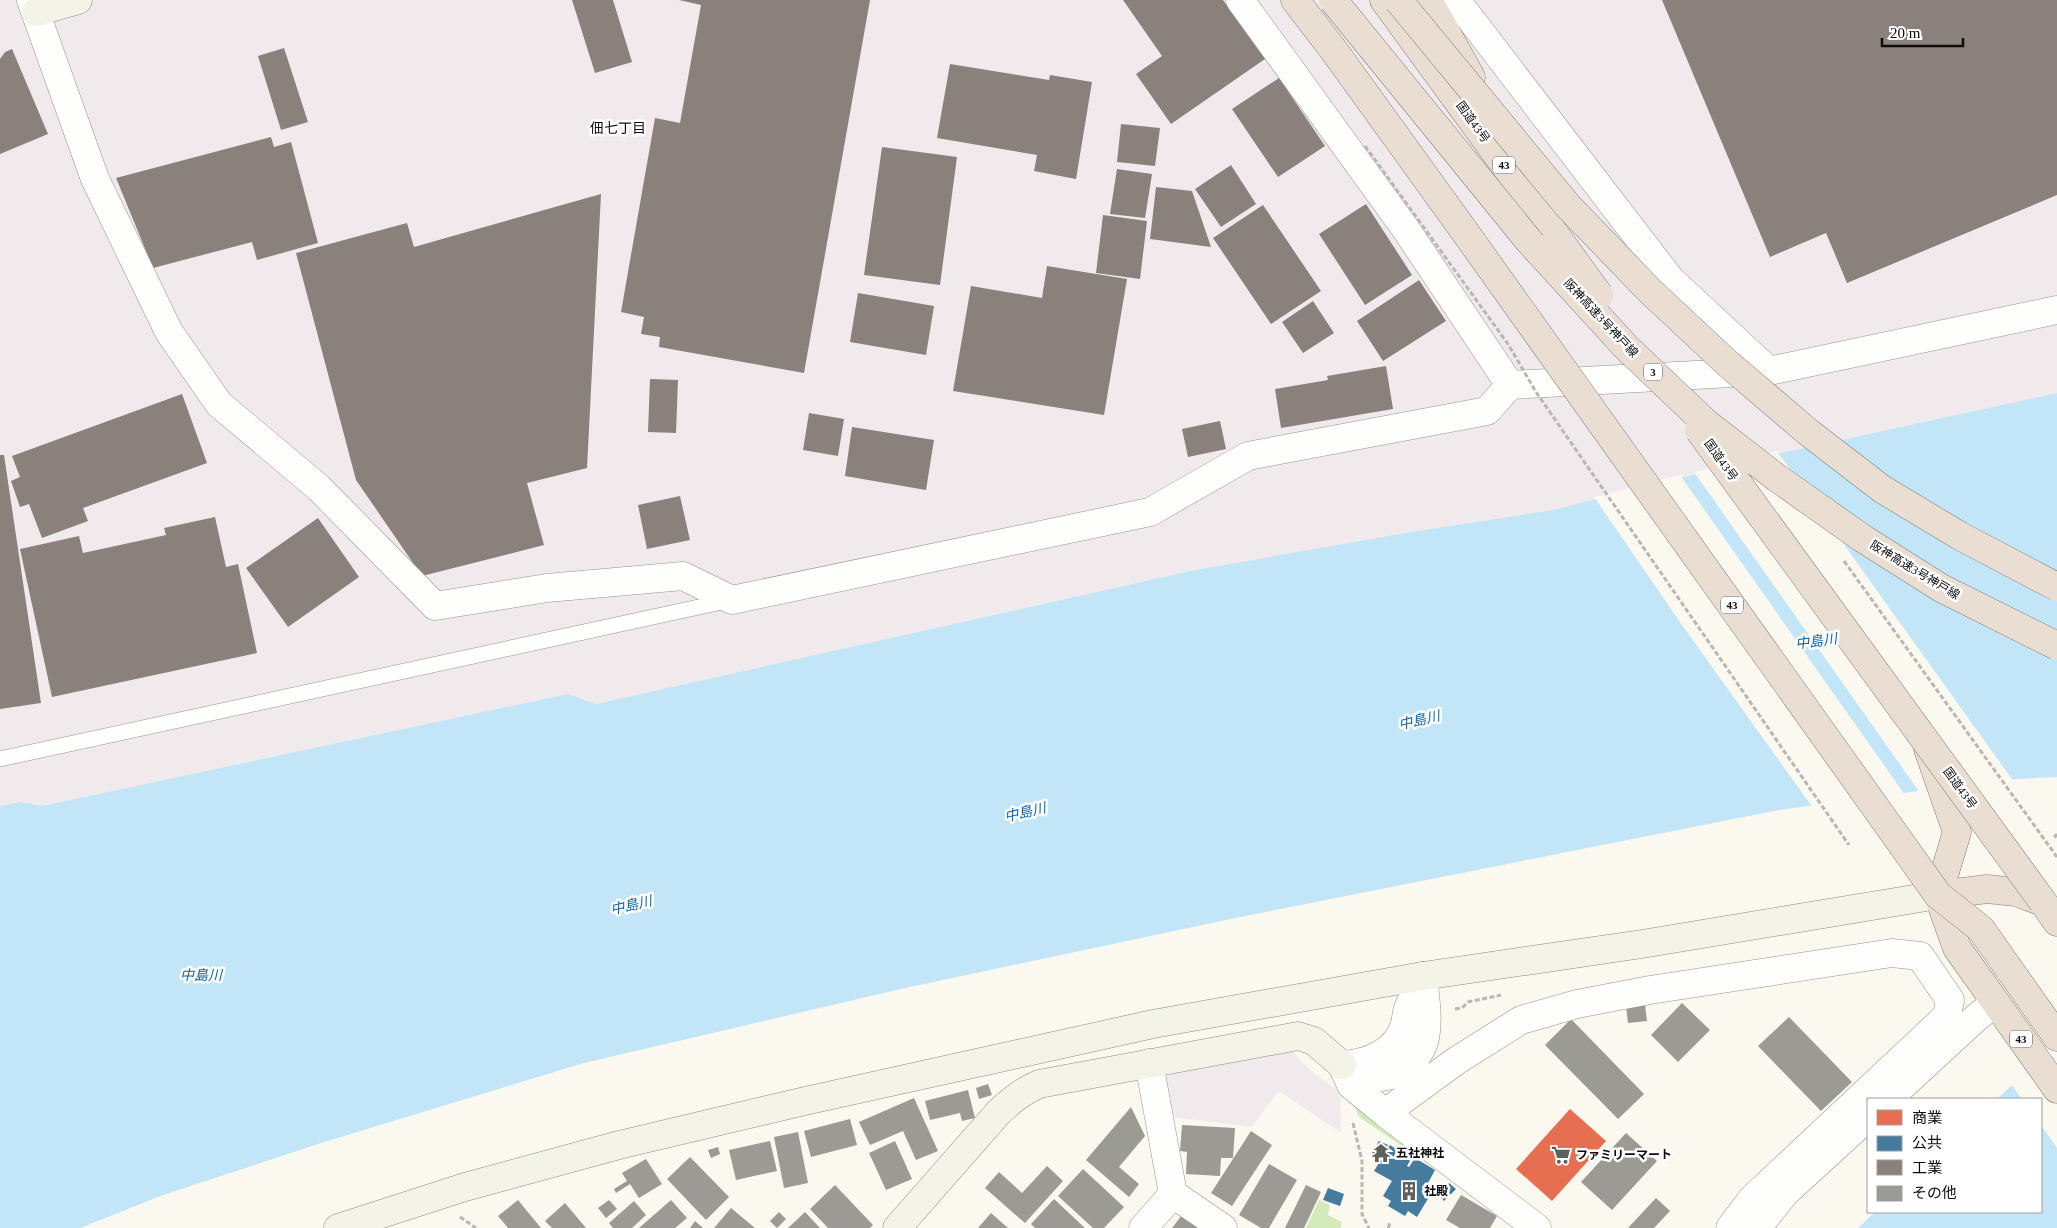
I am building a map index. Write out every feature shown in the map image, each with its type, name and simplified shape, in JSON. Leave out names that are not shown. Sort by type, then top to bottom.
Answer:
[{"type":"highway","name":"43","points":[[1295,0],[1549,348],[1938,895],[1957,948],[2057,1089]]},
{"type":"highway","name":"阪神高速3号神戸線","points":[[1334,0],[1529,241],[1626,347],[1706,423],[1777,478],[1878,548],[1941,588],[2057,646]]},
{"type":"highway","name":"国道43号","points":[[1384,0],[1462,87],[1557,238],[1792,556],[2050,912]]},
{"type":"highway","points":[[1398,0],[1568,206],[1650,291],[1726,362],[1808,432],[1882,489],[1960,536],[2057,588]]},
{"type":"highway","points":[[1428,0],[1462,87]]},
{"type":"highway","points":[[1924,739],[1957,832],[1938,895],[1987,889],[2016,892],[2050,912]]},
{"type":"highway","name":"43","points":[[1938,895],[1981,928],[2057,1037]]},
{"type":"street","points":[[78,0],[33,6],[95,179],[169,332],[219,404],[319,488],[435,606],[547,588],[683,576],[732,600],[1150,512],[1248,456],[1487,411],[1510,385],[1769,371],[2057,310]]},
{"type":"street","points":[[1240,0],[1405,228],[1510,385]]},
{"type":"street","points":[[1456,0],[1670,280],[1769,371]]},
{"type":"street","points":[[338,1228],[485,1181],[619,1145],[795,1103],[1152,1024],[1423,976],[1642,944],[1938,895]]},
{"type":"street","points":[[1385,1113],[1456,1060],[1521,1020],[1577,1004],[1650,990],[1892,953],[1920,956],[1950,1000],[1947,1016],[1752,1199],[1730,1228]]},
{"type":"street","points":[[897,1228],[998,1113],[1012,1099],[1027,1089],[1040,1084],[1298,1036],[1314,1041],[1342,1065],[1368,1077],[1386,1075],[1406,1067],[1415,1060],[1425,1038],[1426,1020],[1423,976]]},
{"type":"street","points":[[1342,1065],[1370,1060],[1386,1052],[1404,1028],[1408,1011],[1423,976]]},
{"type":"street","points":[[1889,1098],[1977,1017],[1995,1003]]},
{"type":"street","points":[[1422,1047],[1432,1060],[1441,1063],[1456,1060]]},
{"type":"street","points":[[1149,1063],[1173,1194],[1223,1228]]},
{"type":"street","points":[[1342,1065],[1351,1085],[1537,1228]]},
{"type":"street","points":[[1757,1228],[1785,1193],[1867,1118]]},
{"type":"street","points":[[1142,1228],[1173,1194]]},
{"type":"lane","points":[[0,759],[732,600]]},
{"type":"path","points":[[1365,146],[1508,344],[1536,392],[1849,845]]},
{"type":"path","points":[[2057,834],[2055,836],[2057,838]]},
{"type":"path","points":[[1352,1120],[1362,1161],[1362,1214],[1369,1228]]},
{"type":"path","points":[[1388,1228],[1390,1223]]},
{"type":"shaded area","points":[[0,0],[2057,0],[2057,393],[1763,457],[1553,510],[1405,533],[1189,571],[596,704],[568,694],[42,806],[20,802],[0,806]]},
{"type":"shaded area","points":[[1287,1046],[1311,1071],[1340,1092],[1341,1133],[1279,1091],[1251,1127],[1173,1117],[1165,1076]]},
{"type":"green space","points":[[1354,1105],[1434,1163],[1431,1166],[1359,1117]]},
{"type":"green space","points":[[1319,1200],[1330,1205],[1328,1215],[1342,1222],[1340,1228],[1306,1228]]},
{"type":"water","name":"中島川","points":[[2057,393],[2057,777],[1999,780],[1779,810],[1240,917],[905,988],[584,1063],[321,1143],[163,1195],[80,1228],[0,1228],[0,806],[20,802],[42,806],[568,694],[596,704],[1190,571],[1405,533],[1553,510],[1763,457]]},
{"type":"water","points":[[2057,1043],[2057,1228],[1858,1228],[1874,1213],[2042,1213],[2042,1098],[1998,1098]]},
{"type":"pier","points":[[1777,451],[2014,782],[1920,793],[1694,472]]},
{"type":"pier","points":[[1680,475],[1905,795],[1813,808],[1682,625],[1594,497]]},
{"type":"pier","points":[[2057,1041],[2057,1148],[2042,1126],[2042,1098],[2021,1098],[2010,1083]]},
{"type":"building: 商業","name":"ファミリーマート","points":[[1570,1109],[1606,1141],[1552,1201],[1516,1169]]},
{"type":"building: 公共","points":[[1379,1141],[1388,1145],[1381,1157],[1372,1153]]},
{"type":"building: 公共","name":"社殿","points":[[1390,1145],[1411,1159],[1407,1166],[1409,1167],[1415,1158],[1435,1170],[1428,1183],[1435,1187],[1417,1217],[1408,1211],[1405,1216],[1388,1206],[1391,1201],[1383,1196],[1392,1181],[1374,1171]]},
{"type":"building: 公共","points":[[1449,1183],[1456,1189],[1444,1201],[1438,1194]]},
{"type":"building: 公共","points":[[1328,1188],[1344,1194],[1340,1206],[1323,1200]]},
{"type":"building: 工業","points":[[572,0],[613,0],[632,62],[595,73]]},
{"type":"building: 工業","points":[[679,0],[870,0],[804,373],[659,347],[660,337],[641,334],[644,317],[621,312],[655,118],[680,123],[701,5]]},
{"type":"building: 工業","points":[[1123,0],[1223,0],[1265,59],[1171,124],[1136,74],[1162,56]]},
{"type":"building: 工業","points":[[1662,0],[2057,0],[2057,195],[1847,283],[1826,233],[1770,257]]},
{"type":"building: 工業","points":[[284,48],[308,122],[281,130],[258,56]]},
{"type":"building: 工業","points":[[12,49],[48,134],[0,154],[0,59],[5,52]]},
{"type":"building: 工業","points":[[950,64],[1049,80],[1050,75],[1092,82],[1076,179],[1034,171],[1037,155],[937,138]]},
{"type":"building: 工業","points":[[1279,78],[1325,146],[1278,177],[1232,109]]},
{"type":"building: 工業","points":[[1121,124],[1160,128],[1155,166],[1117,162]]},
{"type":"building: 工業","points":[[271,137],[274,147],[291,142],[318,243],[257,260],[252,242],[153,268],[116,178]]},
{"type":"building: 工業","points":[[882,147],[957,157],[940,285],[864,275]]},
{"type":"building: 工業","points":[[1231,165],[1256,204],[1221,227],[1195,189]]},
{"type":"building: 工業","points":[[1117,169],[1152,174],[1145,218],[1110,214]]},
{"type":"building: 工業","points":[[1156,187],[1192,191],[1211,247],[1150,239]]},
{"type":"building: 工業","points":[[601,194],[587,468],[527,483],[544,545],[422,576],[356,480],[296,253],[407,223],[414,247]]},
{"type":"building: 工業","points":[[1366,204],[1412,275],[1365,305],[1319,234]]},
{"type":"building: 工業","points":[[1263,205],[1321,291],[1271,324],[1213,238]]},
{"type":"building: 工業","points":[[1103,215],[1147,221],[1140,279],[1096,273]]},
{"type":"building: 工業","points":[[1047,266],[1127,279],[1104,415],[953,391],[971,286],[1042,298]]},
{"type":"building: 工業","points":[[1419,280],[1446,321],[1383,361],[1357,321]]},
{"type":"building: 工業","points":[[858,293],[934,306],[926,355],[850,342]]},
{"type":"building: 工業","points":[[1313,301],[1334,333],[1303,353],[1282,322]]},
{"type":"building: 工業","points":[[1386,366],[1393,409],[1281,428],[1275,389],[1328,380],[1327,376]]},
{"type":"building: 工業","points":[[650,379],[678,380],[676,433],[648,432]]},
{"type":"building: 工業","points":[[182,394],[207,463],[83,508],[88,521],[42,538],[29,504],[20,507],[11,481],[20,477],[12,456]]},
{"type":"building: 工業","points":[[809,413],[844,419],[838,456],[803,450]]},
{"type":"building: 工業","points":[[1220,421],[1226,449],[1188,457],[1182,429]]},
{"type":"building: 工業","points":[[852,427],[934,440],[926,490],[845,476]]},
{"type":"building: 工業","points":[[0,455],[4,455],[41,703],[0,709]]},
{"type":"building: 工業","points":[[680,496],[690,540],[647,549],[638,505]]},
{"type":"building: 工業","points":[[215,517],[226,567],[238,564],[257,653],[52,697],[20,549],[79,536],[83,553],[166,535],[164,528]]},
{"type":"building: 工業","points":[[318,518],[359,577],[288,627],[246,568]]},
{"type":"building: その他","points":[[1682,1003],[1710,1030],[1678,1062],[1651,1035]]},
{"type":"building: その他","points":[[1645,1004],[1647,1021],[1628,1023],[1626,1006]]},
{"type":"building: その他","points":[[1789,1017],[1852,1082],[1821,1111],[1758,1046]]},
{"type":"building: その他","points":[[1571,1019],[1644,1094],[1618,1119],[1545,1045]]},
{"type":"building: その他","points":[[988,1084],[992,1095],[979,1099],[976,1088]]},
{"type":"building: その他","points":[[968,1090],[975,1118],[962,1121],[960,1113],[930,1120],[925,1101]]},
{"type":"building: その他","points":[[914,1098],[938,1151],[916,1160],[903,1131],[870,1145],[859,1122]]},
{"type":"building: その他","points":[[1131,1107],[1145,1136],[1119,1167],[1139,1184],[1129,1197],[1086,1160]]},
{"type":"building: その他","points":[[850,1119],[857,1145],[811,1157],[804,1131]]},
{"type":"building: その他","points":[[1182,1125],[1235,1128],[1233,1158],[1221,1158],[1220,1176],[1186,1174],[1187,1152],[1180,1151]]},
{"type":"building: その他","points":[[1251,1131],[1272,1145],[1232,1206],[1211,1193]]},
{"type":"building: その他","points":[[798,1132],[808,1183],[784,1188],[774,1137]]},
{"type":"building: その他","points":[[1626,1133],[1657,1161],[1612,1210],[1581,1182]]},
{"type":"building: その他","points":[[770,1141],[777,1171],[736,1180],[729,1150]]},
{"type":"building: その他","points":[[895,1141],[912,1179],[886,1190],[869,1153]]},
{"type":"building: その他","points":[[718,1147],[720,1154],[711,1158],[708,1150]]},
{"type":"building: その他","points":[[690,1157],[729,1197],[706,1220],[667,1179]]},
{"type":"building: その他","points":[[646,1159],[662,1184],[639,1198],[630,1184],[616,1193],[614,1189],[627,1181],[622,1173]]},
{"type":"building: その他","points":[[1269,1164],[1297,1180],[1269,1228],[1261,1228],[1239,1215]]},
{"type":"building: その他","points":[[1047,1166],[1063,1181],[1025,1223],[985,1188],[999,1172],[1022,1193]]},
{"type":"building: その他","points":[[1083,1169],[1124,1207],[1104,1228],[1093,1228],[1058,1196]]},
{"type":"building: その他","points":[[835,1185],[873,1225],[870,1228],[828,1228],[810,1209]]},
{"type":"building: その他","points":[[1306,1185],[1321,1192],[1304,1228],[1285,1228]]},
{"type":"building: その他","points":[[1461,1195],[1497,1216],[1490,1228],[1460,1228],[1446,1220]]},
{"type":"building: その他","points":[[1656,1198],[1670,1211],[1654,1228],[1628,1228]]},
{"type":"building: その他","points":[[1054,1199],[1085,1228],[1035,1228],[1031,1224]]},
{"type":"building: その他","points":[[518,1200],[541,1228],[508,1228],[498,1216]]},
{"type":"building: その他","points":[[609,1200],[617,1209],[606,1218],[598,1208]]},
{"type":"building: その他","points":[[671,1200],[687,1218],[675,1228],[639,1228]]},
{"type":"building: その他","points":[[634,1201],[646,1215],[632,1228],[613,1228],[609,1223]]},
{"type":"building: その他","points":[[565,1203],[586,1228],[552,1228],[545,1221]]},
{"type":"building: その他","points":[[731,1208],[755,1228],[714,1228]]},
{"type":"building: その他","points":[[779,1212],[786,1219],[777,1228],[770,1221]]},
{"type":"building: その他","points":[[805,1212],[820,1228],[788,1228]]},
{"type":"building: その他","points":[[991,1213],[1008,1228],[978,1228]]},
{"type":"building: その他","points":[[1182,1215],[1198,1228],[1172,1228]]},
{"type":"building: その他","points":[[695,1221],[703,1228],[690,1228]]},
{"type":"place","name":"五社神社","points":[[1381,1153]]},
{"type":"place","name":"ファミリーマート","points":[[1561,1155]]},
{"type":"place","name":"社殿","points":[[1409,1191]]},
{"type":"district","name":"佃七丁目","points":[[618,128]]}]
